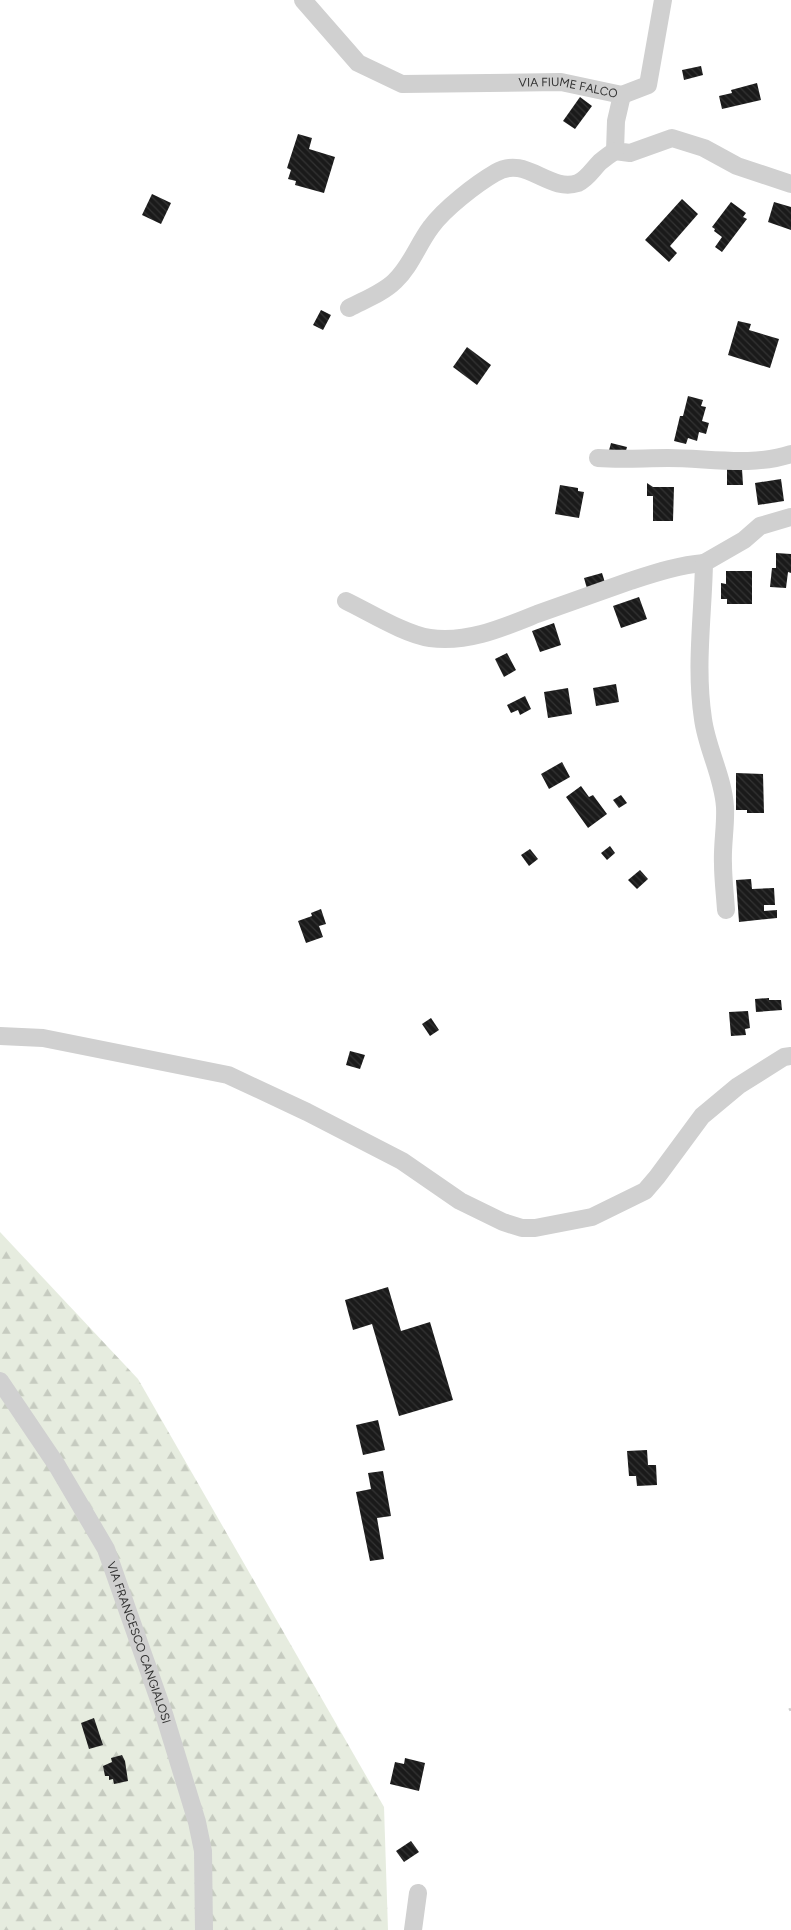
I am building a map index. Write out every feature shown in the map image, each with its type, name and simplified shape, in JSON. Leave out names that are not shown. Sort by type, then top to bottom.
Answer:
[{"type":"street","name":"VIA FIUME FALCO","points":[[303,0],[358,63],[402,84],[561,82],[622,96],[616,121],[615,151]]},
{"type":"street","points":[[622,96],[648,85],[663,0]]},
{"type":"street","points":[[349,308],[395,282],[431,227],[445,212],[495,172],[507,167],[518,167],[548,180],[569,184],[579,182],[615,151],[630,152],[672,138],[704,148],[737,166],[791,184]]},
{"type":"street","points":[[598,458],[620,460],[668,458],[760,460],[780,458],[791,454]]},
{"type":"street","points":[[346,601],[408,631],[428,638],[465,638],[486,633],[644,577],[686,564],[704,563],[744,540],[760,526],[791,517]]},
{"type":"street","points":[[704,563],[700,623],[700,691],[703,721],[709,747],[721,779],[725,807],[723,863],[726,910]]},
{"type":"street","points":[[0,1036],[43,1038],[228,1075],[307,1112],[402,1161],[460,1201],[503,1222],[522,1228],[535,1228],[592,1216],[645,1191],[702,1116],[738,1086],[784,1057],[791,1056]]},
{"type":"street","name":"VIA FRANCESCO CANGIALOSI","points":[[0,1381],[56,1464],[106,1549],[164,1714],[197,1822],[203,1852],[204,1930]]},
{"type":"street","points":[[413,1930],[418,1893]]},
{"type":"green space","points":[[0,1232],[138,1379],[384,1807],[388,1930],[0,1930]]},
{"type":"building","points":[[701,66],[703,75],[684,80],[682,70]]},
{"type":"building","points":[[757,83],[761,100],[722,109],[719,96],[732,93],[731,90]]},
{"type":"building","points":[[580,97],[592,106],[575,129],[563,121]]},
{"type":"building","points":[[298,134],[312,138],[309,149],[335,157],[324,193],[295,185],[296,181],[288,179],[291,170],[287,168]]},
{"type":"building","points":[[152,194],[171,203],[161,224],[142,215]]},
{"type":"building","points":[[682,199],[698,214],[670,246],[677,253],[669,262],[645,240]]},
{"type":"building","points":[[731,202],[746,213],[743,217],[747,219],[722,252],[715,247],[722,237],[712,227]]},
{"type":"building","points":[[774,202],[791,207],[791,230],[768,222]]},
{"type":"building","points":[[321,310],[331,315],[323,330],[313,325]]},
{"type":"building","points":[[738,321],[751,324],[749,330],[779,339],[770,368],[728,355]]},
{"type":"building","points":[[467,347],[491,365],[477,385],[453,367]]},
{"type":"building","points":[[688,396],[703,400],[701,406],[706,407],[702,421],[709,423],[706,434],[699,432],[697,441],[688,438],[686,444],[674,441],[680,416],[683,416]]},
{"type":"building","points":[[611,443],[627,447],[624,458],[608,454]]},
{"type":"building","points":[[727,469],[742,469],[743,485],[727,485]]},
{"type":"building","points":[[781,479],[784,501],[758,505],[755,483]]},
{"type":"building","points":[[647,483],[653,487],[674,487],[673,521],[653,521],[653,496],[647,496]]},
{"type":"building","points":[[560,485],[578,488],[578,491],[584,492],[579,518],[555,514]]},
{"type":"building","points":[[776,553],[791,554],[791,573],[788,572],[786,588],[770,587],[772,568],[776,568]]},
{"type":"building","points":[[726,571],[752,571],[752,604],[727,604],[727,599],[721,599],[721,583],[726,584]]},
{"type":"building","points":[[602,573],[606,586],[588,592],[584,578]]},
{"type":"building","points":[[639,597],[647,619],[621,628],[613,606]]},
{"type":"building","points":[[554,623],[561,645],[540,652],[532,631]]},
{"type":"building","points":[[507,653],[516,670],[504,677],[495,659]]},
{"type":"building","points":[[616,684],[619,702],[596,706],[593,688]]},
{"type":"building","points":[[568,688],[572,714],[548,718],[544,692]]},
{"type":"building","points":[[525,696],[531,709],[520,715],[518,710],[511,713],[507,705]]},
{"type":"building","points":[[562,762],[570,777],[549,789],[541,774]]},
{"type":"building","points":[[736,773],[763,774],[764,813],[747,813],[747,810],[736,810]]},
{"type":"building","points":[[581,786],[589,797],[593,795],[607,814],[588,828],[566,797]]},
{"type":"building","points":[[621,795],[627,803],[619,808],[613,800]]},
{"type":"building","points":[[610,846],[615,853],[607,860],[601,853]]},
{"type":"building","points":[[530,849],[538,859],[529,866],[521,855]]},
{"type":"building","points":[[640,870],[648,879],[637,889],[628,880]]},
{"type":"building","points":[[751,879],[752,889],[774,888],[775,905],[764,905],[764,911],[777,910],[777,918],[739,922],[736,880]]},
{"type":"building","points":[[321,909],[326,924],[319,926],[323,937],[306,943],[298,921],[312,916],[311,913]]},
{"type":"building","points":[[769,998],[769,1000],[781,1000],[782,1010],[756,1012],[755,999]]},
{"type":"building","points":[[748,1011],[750,1028],[745,1029],[746,1035],[731,1036],[729,1012]]},
{"type":"building","points":[[431,1018],[439,1030],[430,1036],[422,1024]]},
{"type":"building","points":[[350,1051],[365,1055],[360,1069],[346,1065]]},
{"type":"building","points":[[388,1287],[401,1331],[430,1322],[453,1400],[399,1416],[372,1324],[353,1330],[345,1300]]},
{"type":"building","points":[[378,1420],[385,1450],[363,1455],[356,1425]]},
{"type":"building","points":[[647,1450],[648,1465],[656,1465],[657,1485],[637,1486],[636,1476],[629,1476],[627,1451]]},
{"type":"building","points":[[383,1471],[391,1516],[377,1518],[384,1559],[370,1561],[356,1492],[371,1489],[368,1473]]},
{"type":"building","points":[[94,1718],[103,1745],[89,1749],[81,1723]]},
{"type":"building","points":[[122,1755],[125,1761],[128,1781],[114,1784],[113,1779],[109,1780],[109,1776],[105,1776],[103,1766],[112,1762],[111,1758]]},
{"type":"building","points":[[405,1758],[425,1763],[419,1791],[390,1784],[395,1762],[404,1764]]},
{"type":"building","points":[[411,1841],[419,1852],[404,1862],[396,1851]]}]
